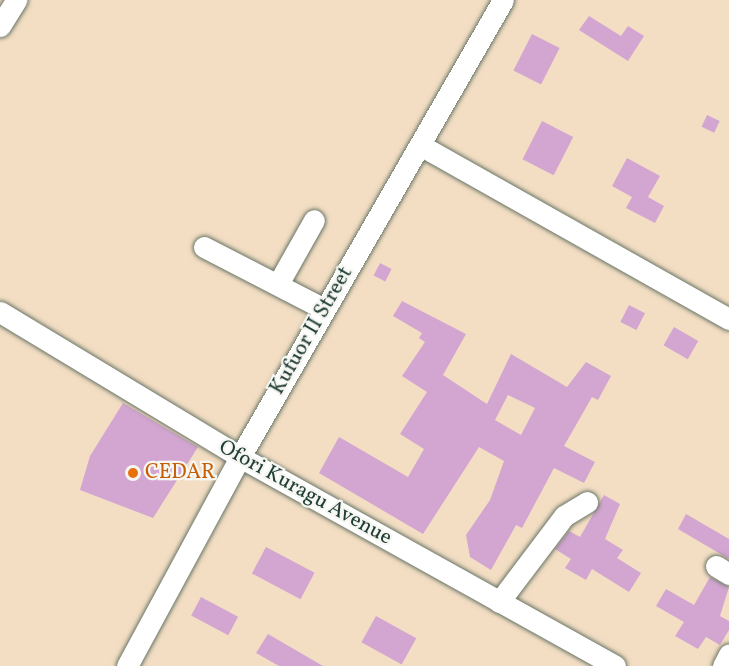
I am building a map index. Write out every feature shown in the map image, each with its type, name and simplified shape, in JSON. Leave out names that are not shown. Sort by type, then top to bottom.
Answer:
[{"type":"street","points":[[0,26],[16,0]]},
{"type":"street","name":"Kufuor II Street","points":[[127,666],[240,457],[503,0]]},
{"type":"street","points":[[420,145],[729,319]]},
{"type":"street","points":[[278,284],[314,220]]},
{"type":"street","points":[[204,247],[324,309]]},
{"type":"street","name":"Ofori Kuragu Avenue","points":[[0,312],[240,457],[615,666]]},
{"type":"street","points":[[499,602],[558,524],[587,502]]},
{"type":"street","points":[[723,666],[729,654]]},
{"type":"building","points":[[589,16],[621,36],[628,26],[644,36],[628,61],[579,30]]},
{"type":"building","points":[[532,34],[560,48],[541,85],[513,71]]},
{"type":"building","points":[[707,115],[720,121],[714,133],[702,127]]},
{"type":"building","points":[[542,121],[573,137],[554,175],[522,159]]},
{"type":"building","points":[[627,158],[660,176],[648,197],[664,206],[655,223],[626,208],[632,197],[612,186]]},
{"type":"building","points":[[380,263],[392,269],[385,281],[374,275]]},
{"type":"building","points":[[402,301],[466,334],[443,375],[487,404],[511,354],[567,387],[586,362],[611,376],[598,400],[592,397],[564,446],[595,462],[584,483],[554,468],[522,528],[516,525],[491,570],[470,557],[466,535],[490,500],[504,461],[479,447],[423,534],[319,473],[339,437],[408,477],[424,449],[400,434],[427,392],[402,376],[425,342],[419,338],[422,333],[393,316]],"holes":[[[508,395],[535,408],[521,435],[495,420]]]},
{"type":"building","points":[[629,305],[645,313],[636,330],[620,322]]},
{"type":"building","points":[[674,327],[698,341],[688,359],[664,345]]},
{"type":"building","name":"CEDAR","points":[[123,403],[198,447],[153,518],[80,490],[90,456]]},
{"type":"building","points":[[604,495],[620,504],[605,539],[623,550],[617,558],[641,573],[629,592],[592,569],[586,580],[565,568],[571,559],[555,549],[569,531],[580,537]]},
{"type":"building","points":[[686,514],[729,539],[729,559],[678,529]]},
{"type":"building","points":[[266,547],[315,573],[300,599],[252,573]]},
{"type":"building","points":[[710,577],[729,587],[720,616],[729,621],[729,630],[720,645],[706,637],[698,649],[675,636],[684,622],[656,606],[666,589],[694,605]]},
{"type":"building","points":[[201,597],[238,617],[228,635],[191,616]]},
{"type":"building","points":[[376,616],[416,638],[402,665],[361,642]]},
{"type":"building","points":[[268,634],[323,666],[279,666],[256,653]]},
{"type":"place","name":"CEDAR","points":[[133,473]]}]
